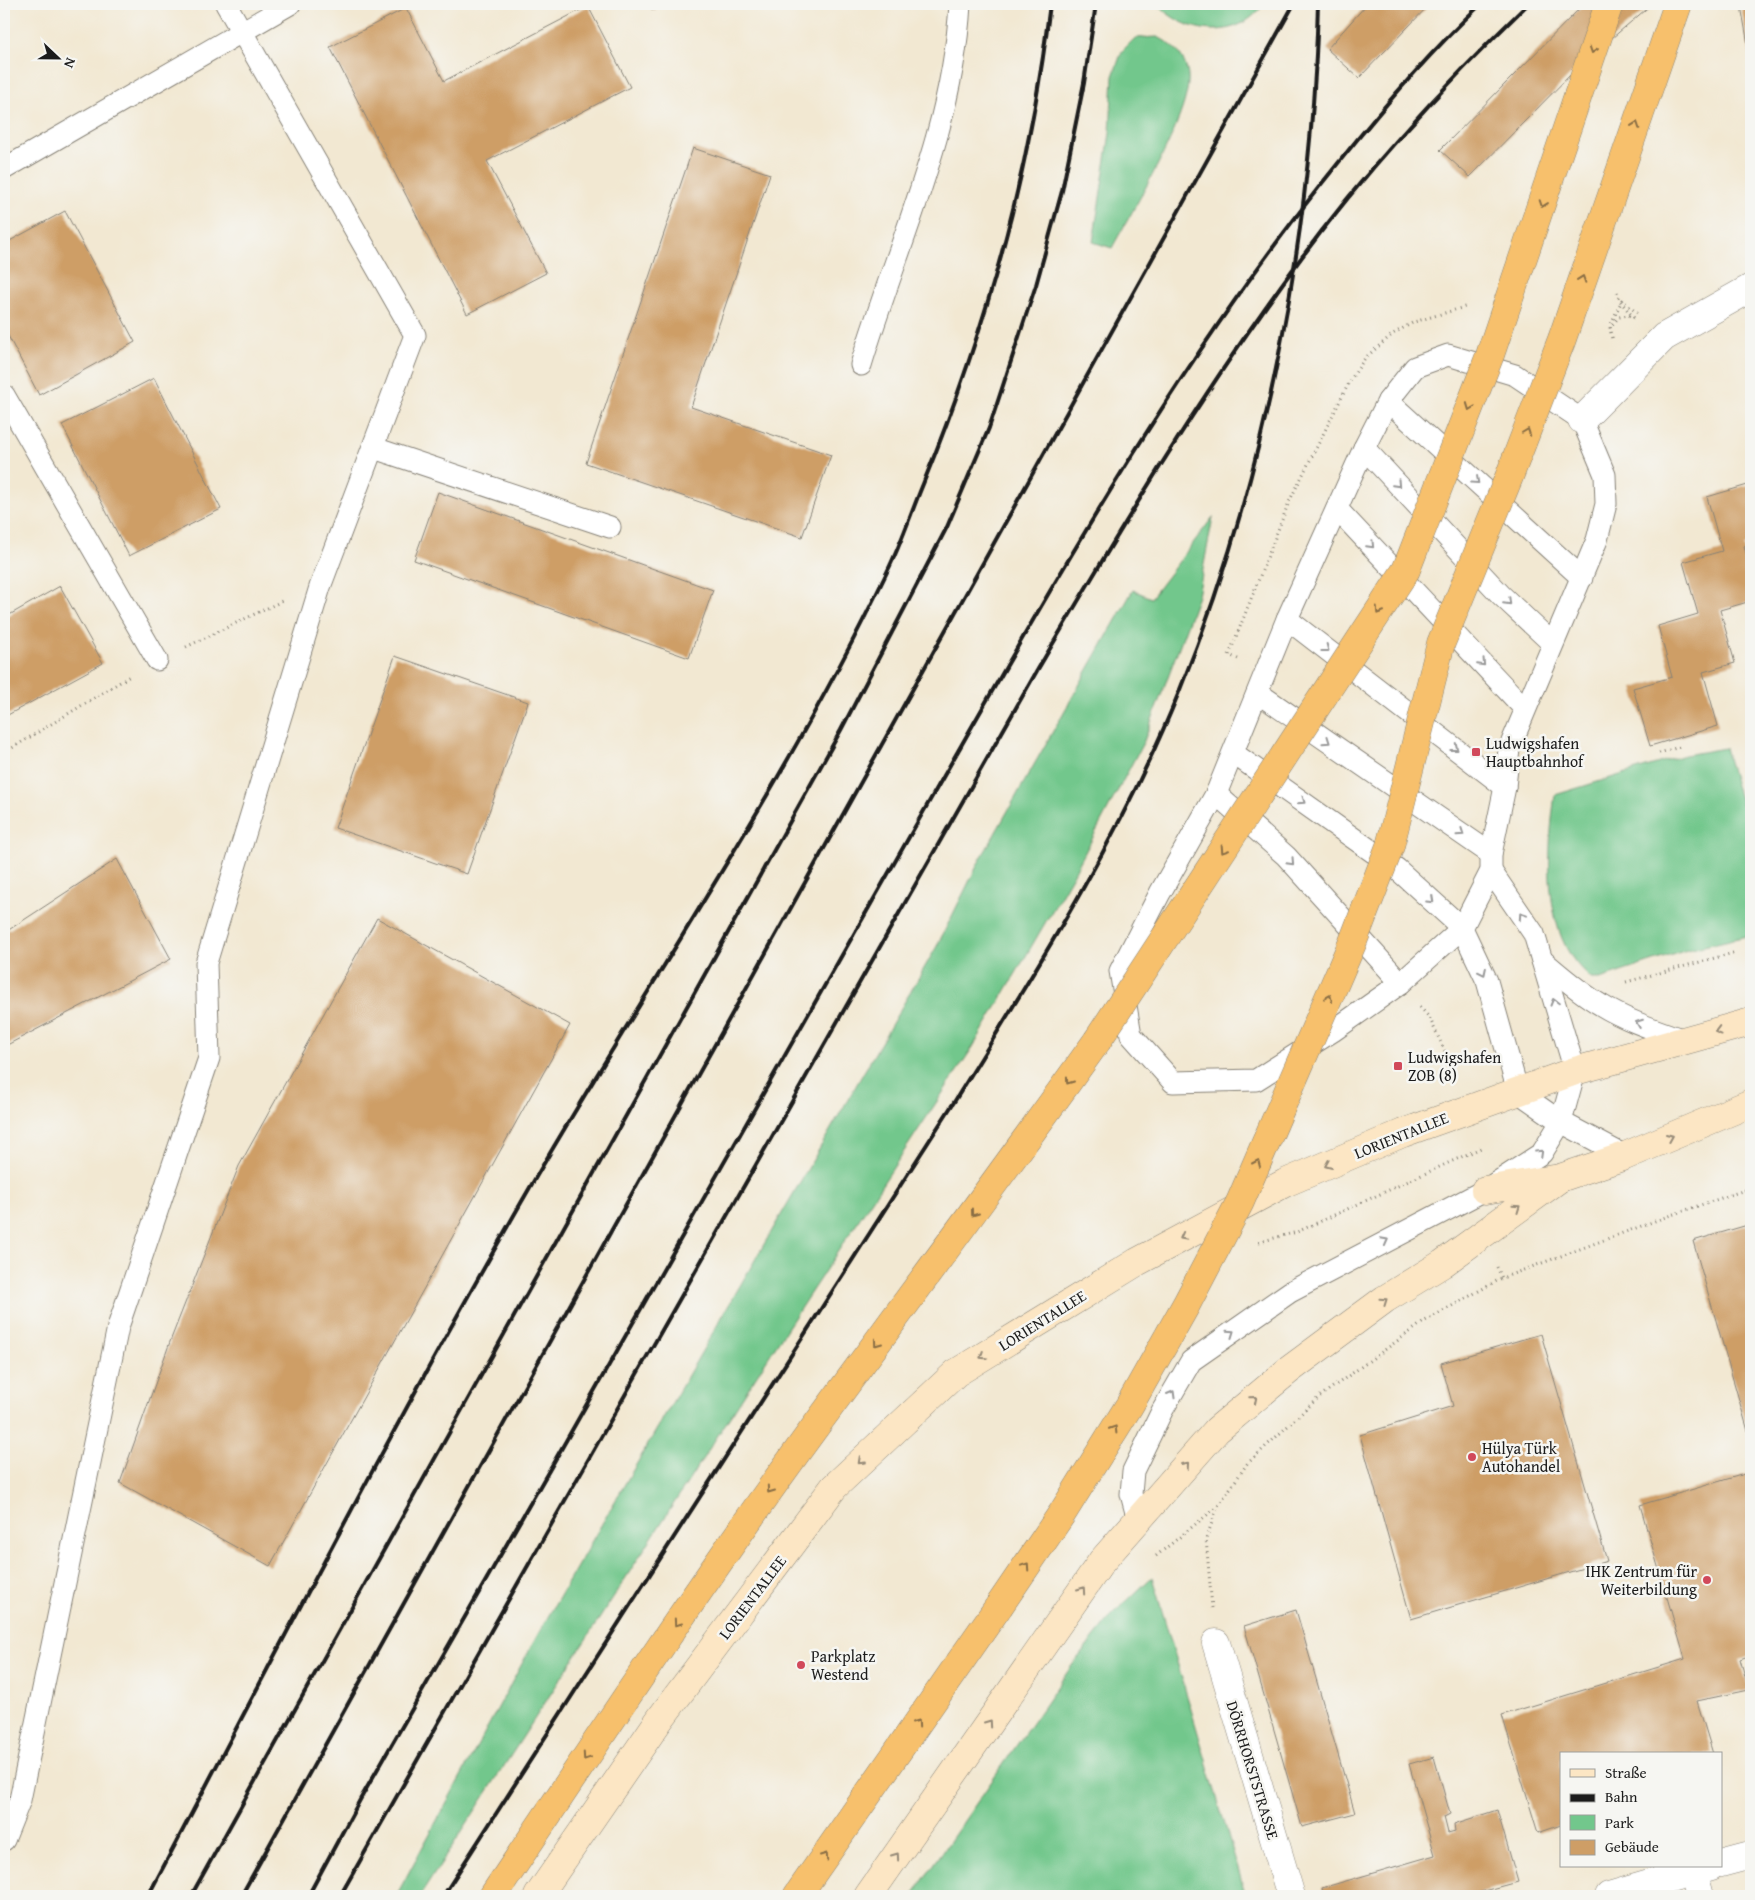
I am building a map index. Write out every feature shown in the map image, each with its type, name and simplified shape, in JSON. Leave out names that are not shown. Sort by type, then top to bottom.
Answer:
[{"type":"highway","points":[[493,1896],[664,1641],[798,1450],[1097,1041],[1406,570],[1490,355],[1609,4]]},
{"type":"highway","points":[[797,1896],[1063,1512],[1129,1406],[1240,1202],[1352,944],[1390,846],[1441,643],[1509,477],[1558,348],[1678,4]]},
{"type":"main road","name":"LORIENTALLEE","points":[[538,1896],[660,1719],[834,1487],[956,1373],[1137,1262],[1285,1183],[1403,1133],[1575,1071],[1751,1022]]},
{"type":"main road","points":[[1485,1190],[1560,1178],[1625,1156],[1751,1103]]},
{"type":"main road","points":[[868,1896],[1102,1561],[1217,1430],[1289,1370],[1385,1300],[1442,1264],[1490,1227],[1560,1178]]},
{"type":"street","points":[[1582,420],[1664,337],[1751,288]]},
{"type":"street","name":"DÖRRHORSTSTRASSE","points":[[1216,1644],[1291,1896]]},
{"type":"street","points":[[1722,1864],[1751,1855]]},
{"type":"street","points":[[1609,1896],[1701,1878]]},
{"type":"lane","points":[[4,1840],[20,1800],[118,1327],[209,1058],[206,963],[320,587],[415,335],[226,4]]},
{"type":"lane","points":[[4,169],[290,4]]},
{"type":"lane","points":[[861,365],[932,158],[958,44],[960,4]]},
{"type":"lane","points":[[1448,355],[1515,375],[1582,420],[1605,475],[1606,504],[1597,540],[1582,578],[1552,643],[1509,749],[1505,787],[1491,862],[1462,928],[1400,983],[1333,1031],[1256,1080],[1173,1082],[1131,1035],[1120,972],[1160,893],[1216,794],[1287,620],[1364,448],[1388,401],[1415,367],[1448,355]]},
{"type":"lane","points":[[4,395],[156,660]]},
{"type":"lane","points":[[1388,401],[1582,578]]},
{"type":"lane","points":[[374,448],[610,527]]},
{"type":"lane","points":[[1364,448],[1501,595],[1552,643]]},
{"type":"lane","points":[[1337,509],[1525,709]]},
{"type":"lane","points":[[1287,620],[1505,787]]},
{"type":"lane","points":[[1138,1520],[1131,1494],[1133,1471],[1162,1411],[1191,1361],[1290,1292],[1485,1190],[1542,1153],[1561,1122],[1575,1071],[1534,934],[1491,862],[1258,693]]},
{"type":"lane","points":[[1233,753],[1397,869],[1462,928],[1487,981],[1518,1092],[1561,1122],[1625,1156]]},
{"type":"lane","points":[[1216,794],[1286,856],[1400,983]]},
{"type":"lane","points":[[1542,960],[1576,989],[1601,1006],[1628,1019],[1684,1040]]},
{"type":"path","points":[[1660,753],[1683,746]]},
{"type":"path","points":[[1601,1006],[1626,982],[1737,952]]},
{"type":"path","points":[[1253,1244],[1297,1232],[1481,1148]]},
{"type":"path","points":[[1216,1644],[1206,1539],[1218,1506],[1247,1464],[1318,1396],[1425,1321],[1502,1278],[1671,1215],[1751,1188]]},
{"type":"green space","points":[[1157,4],[1264,4],[1253,16],[1240,24],[1226,29],[1211,30],[1196,28],[1182,22]]},
{"type":"green space","points":[[1158,37],[1180,54],[1187,70],[1188,86],[1173,133],[1147,186],[1112,248],[1093,242],[1110,133],[1113,76],[1122,51],[1135,38]]},
{"type":"green space","points":[[1213,517],[1198,596],[1144,741],[1073,875],[973,1047],[788,1327],[420,1896],[396,1896],[538,1634],[937,946],[980,860],[1133,590],[1151,598]]},
{"type":"green space","points":[[1725,748],[1751,836],[1751,935],[1687,950],[1600,979],[1591,979],[1571,956],[1562,938],[1552,899],[1550,856],[1555,795],[1685,755]]},
{"type":"green space","points":[[1152,1577],[1246,1896],[912,1896],[1073,1664],[1113,1614]]},
{"type":"building","points":[[637,4],[657,4],[655,10]]},
{"type":"building","points":[[1367,4],[1430,4],[1359,78],[1327,49]]},
{"type":"building","points":[[1584,4],[1652,4],[1578,67],[1470,177],[1440,150]]},
{"type":"building","points":[[1743,4],[1751,4],[1751,61],[1741,6]]},
{"type":"building","points":[[588,6],[630,87],[487,161],[546,273],[467,314],[330,47],[406,8],[444,81]]},
{"type":"building","points":[[693,148],[770,174],[691,407],[831,455],[802,537],[586,463]]},
{"type":"building","points":[[65,211],[135,342],[39,395],[4,328],[4,244]]},
{"type":"building","points":[[154,378],[221,509],[129,556],[62,425]]},
{"type":"building","points":[[1751,484],[1751,544],[1744,546],[1751,570],[1751,601],[1720,610],[1735,663],[1703,672],[1718,726],[1650,746],[1633,688],[1672,677],[1658,626],[1698,614],[1683,562],[1722,551],[1707,497]]},
{"type":"building","points":[[438,492],[713,590],[689,658],[414,560]]},
{"type":"building","points":[[60,586],[103,663],[4,717],[4,618]]},
{"type":"building","points":[[395,656],[528,702],[467,874],[335,828]]},
{"type":"building","points":[[117,859],[171,959],[7,1045],[4,1040],[4,933]]},
{"type":"building","points":[[377,918],[570,1025],[270,1566],[120,1483],[171,1339],[239,1166]]},
{"type":"building","points":[[1751,1224],[1751,1430],[1748,1431],[1693,1241]]},
{"type":"building","name":"Hülya Türk Autohandel","points":[[1541,1334],[1607,1561],[1411,1619],[1360,1435],[1453,1406],[1441,1363]]},
{"type":"building","points":[[1751,1472],[1751,1655],[1740,1659],[1749,1690],[1697,1701],[1712,1752],[1560,1752],[1560,1825],[1538,1833],[1502,1715],[1685,1659],[1640,1505]]},
{"type":"building","points":[[1296,1610],[1355,1813],[1302,1827],[1244,1626]]},
{"type":"building","points":[[1434,1757],[1450,1814],[1444,1817],[1448,1833],[1455,1831],[1454,1824],[1497,1810],[1518,1882],[1466,1896],[1324,1896],[1322,1888],[1435,1855],[1409,1764]]},
{"type":"railway","points":[[148,1896],[435,1355],[536,1177],[718,878],[806,727],[848,650],[892,561],[946,426],[986,308],[1018,188],[1031,127],[1042,66],[1050,4]]},
{"type":"railway","points":[[191,1896],[841,730],[947,527],[989,428],[1036,285],[1062,191],[1084,83],[1096,4]]},
{"type":"railway","points":[[241,1896],[1294,4]]},
{"type":"railway","points":[[443,1896],[956,1099],[1047,951],[1076,900],[1131,798],[1156,745],[1179,692],[1210,611],[1237,527],[1260,441],[1279,354],[1294,267],[1306,179],[1314,91],[1318,4]]},
{"type":"railway","points":[[308,1896],[361,1798],[1017,647],[1116,480],[1222,318],[1279,239],[1390,100],[1443,41],[1481,4]]},
{"type":"railway","points":[[340,1896],[1038,669],[1099,566],[1194,413],[1261,314],[1322,230],[1378,162],[1436,97],[1528,4]]},
{"type":"place","name":"Ludwigshafen Hauptbahnhof","points":[[1476,752]]},
{"type":"place","name":"Ludwigshafen ZOB (8)","points":[[1398,1066]]},
{"type":"place","name":"Hülya Türk Autohandel","points":[[1472,1457]]},
{"type":"place","name":"IHK Zentrum für Weiterbildung","points":[[1707,1580]]},
{"type":"place","name":"Parkplatz Westend","points":[[801,1665]]}]
